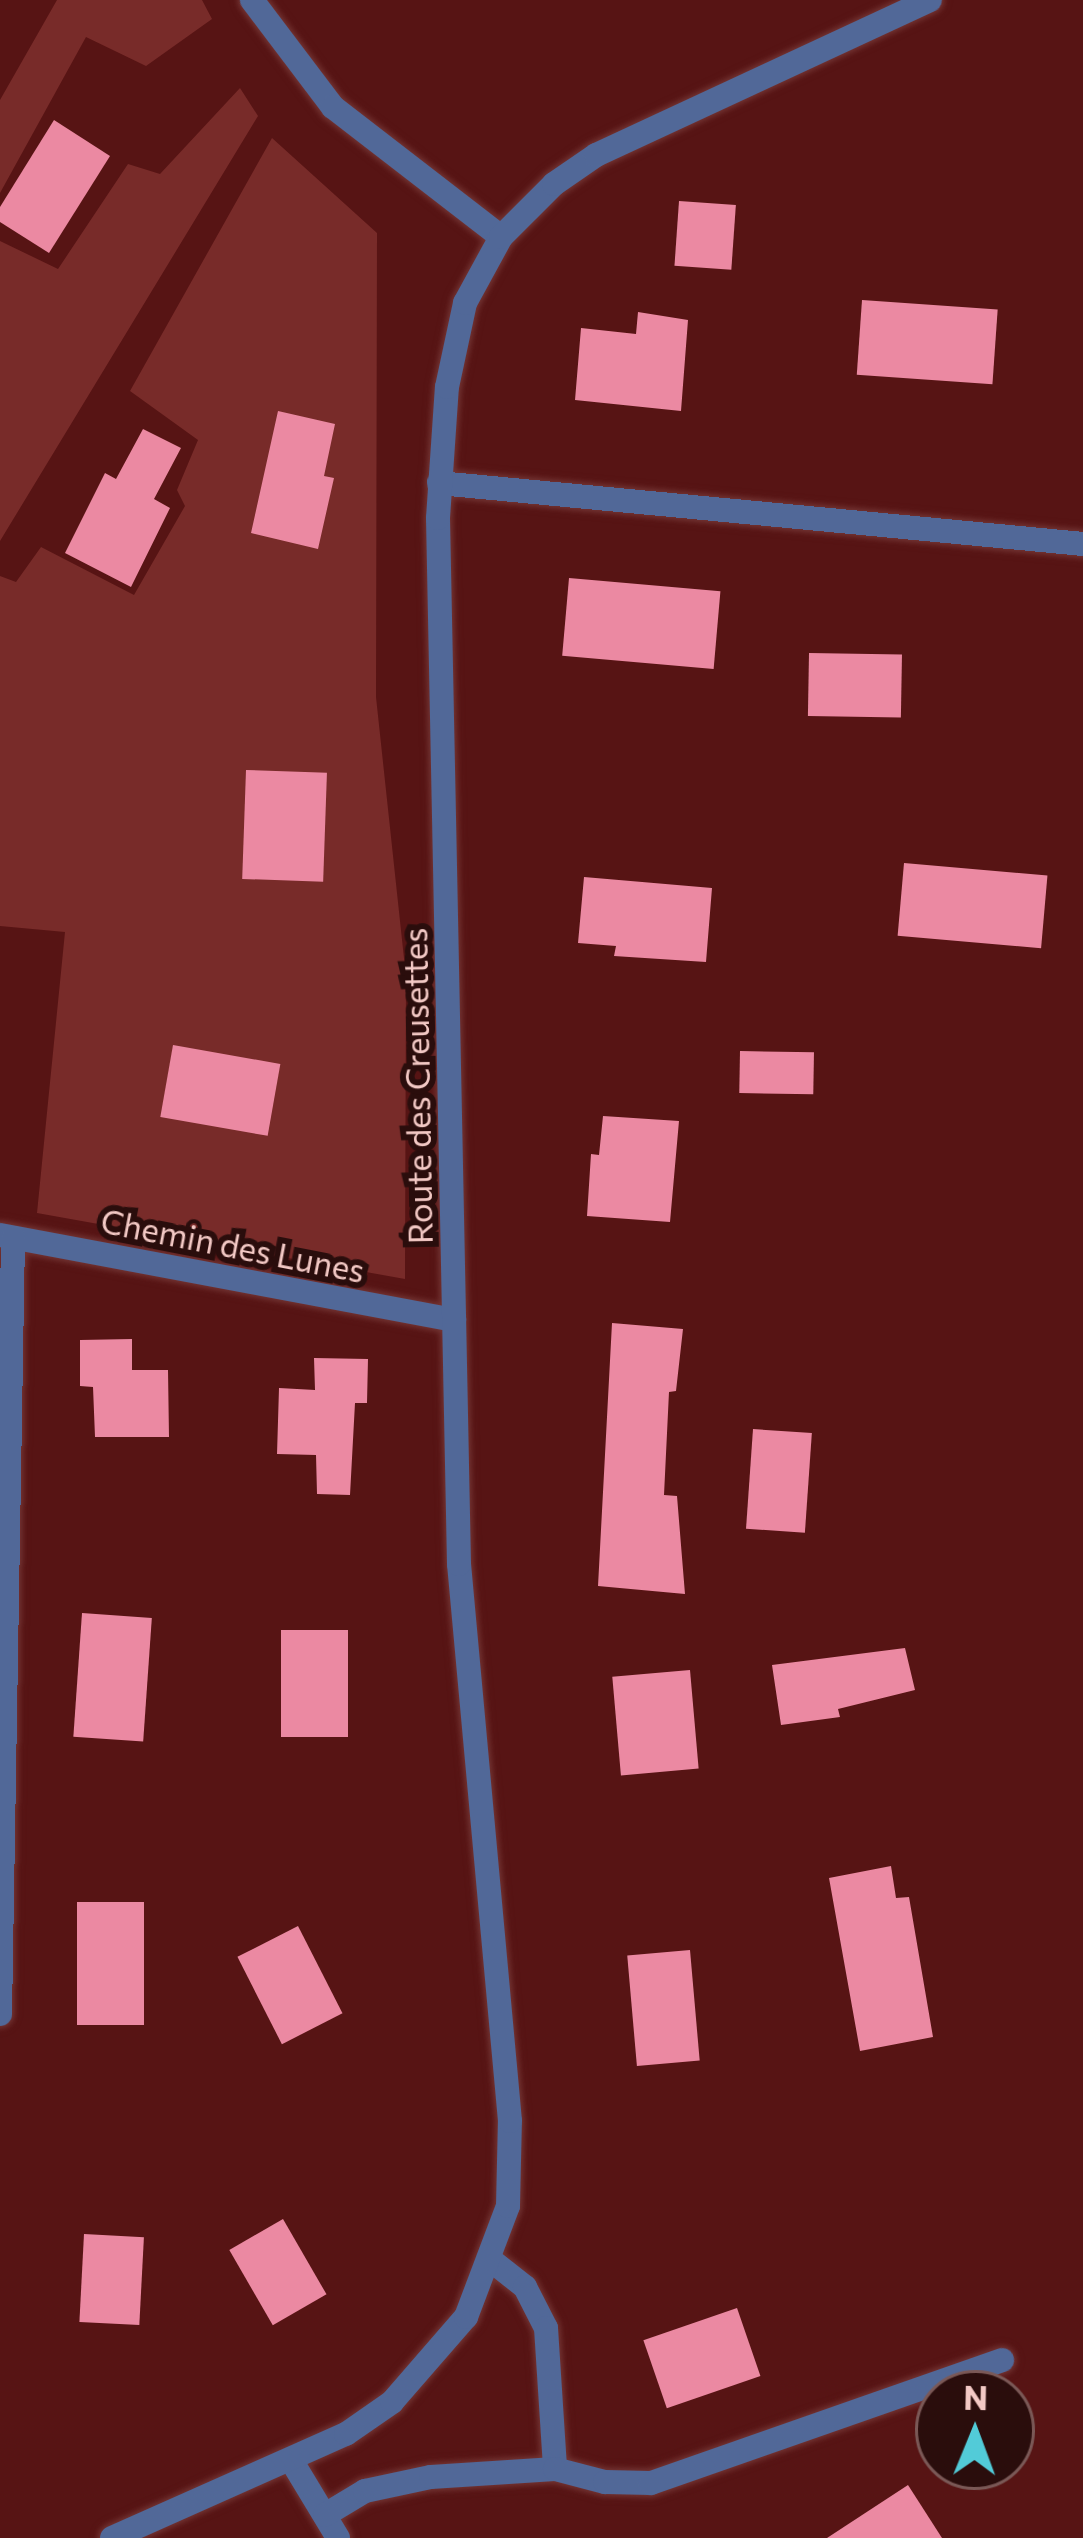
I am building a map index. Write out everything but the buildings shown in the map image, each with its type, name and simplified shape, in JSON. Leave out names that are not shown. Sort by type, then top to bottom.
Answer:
[{"type":"street","points":[[252,0],[333,107],[501,237]]},
{"type":"street","name":"Route des Creusettes","points":[[112,2538],[291,2460],[392,2402],[466,2317],[492,2261],[508,2206],[510,2121],[459,1564],[439,483],[465,303],[501,237],[554,184],[596,155],[930,0]]},
{"type":"street","points":[[439,483],[1083,544]]},
{"type":"street","points":[[0,2014],[6,1236]]},
{"type":"street","name":"Chemin des Lunes","points":[[6,1236],[454,1320]]},
{"type":"street","points":[[492,2261],[525,2287],[546,2328],[553,2378],[555,2469]]},
{"type":"street","points":[[325,2515],[365,2491],[431,2477],[555,2469],[651,2483],[1002,2360]]},
{"type":"street","points":[[291,2460],[338,2538]]},
{"type":"shaded area","points":[[57,0],[202,0],[212,19],[146,66],[86,37],[0,193],[0,100]]},
{"type":"shaded area","points":[[240,88],[258,116],[0,541],[0,241],[58,269],[128,164],[160,174]]},
{"type":"shaded area","points":[[272,138],[377,233],[376,697],[406,977],[405,1279],[37,1213],[65,932],[0,926],[0,576],[16,582],[41,547],[134,595],[185,506],[177,490],[198,440],[130,391]]}]
